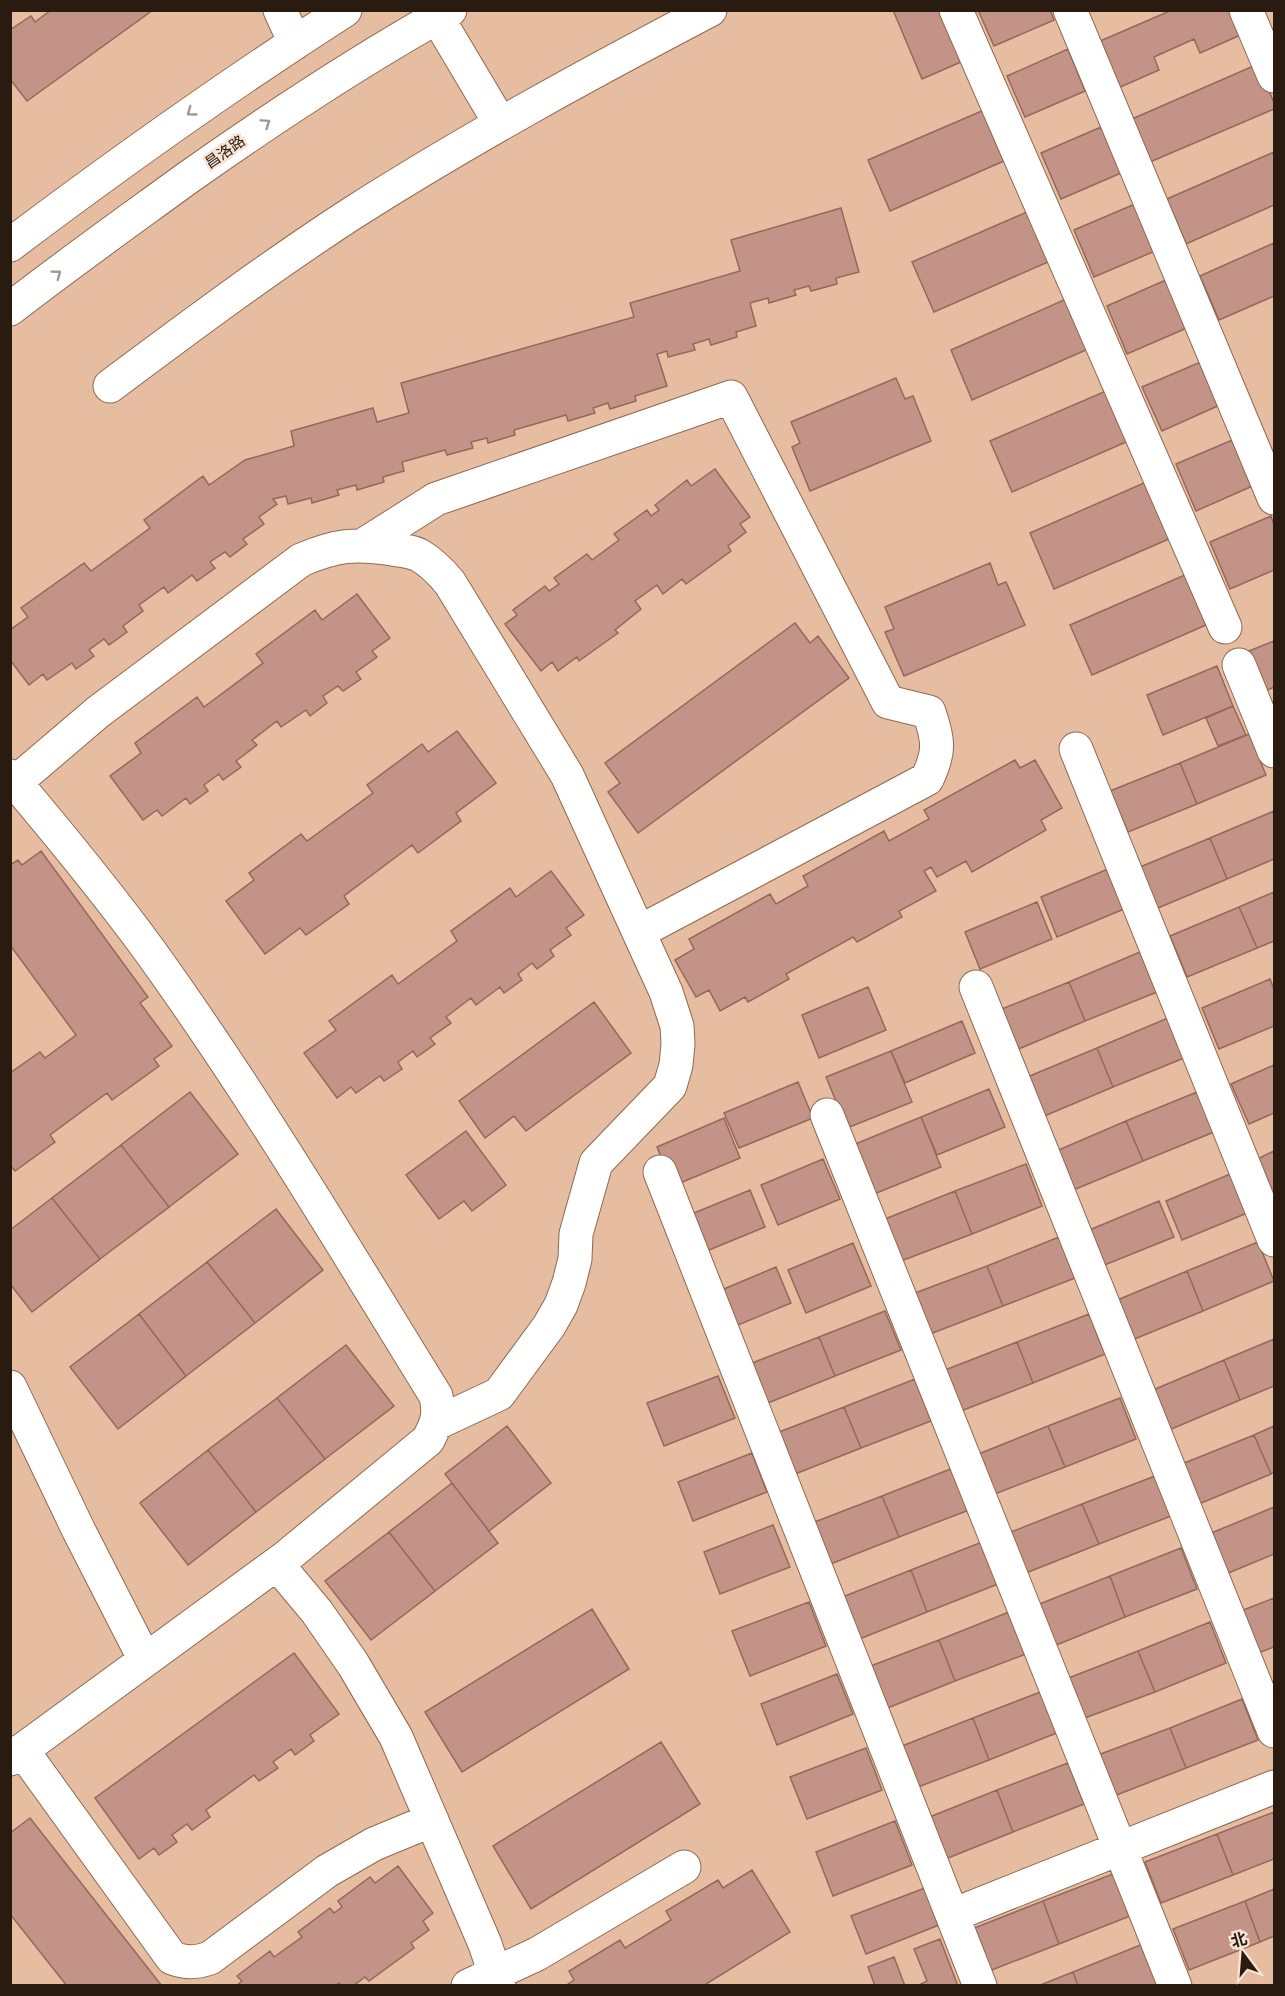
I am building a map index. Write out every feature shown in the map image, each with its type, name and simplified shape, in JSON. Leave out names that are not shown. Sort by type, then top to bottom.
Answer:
[{"type":"street","points":[[280,10],[295,43]]},
{"type":"street","points":[[10,245],[196,109],[345,10]]},
{"type":"street","points":[[110,386],[228,297],[341,221],[500,123],[710,10]]},
{"type":"street","points":[[956,10],[1225,627]]},
{"type":"street","points":[[1070,10],[1275,498]]},
{"type":"street","points":[[1246,10],[1275,76]]},
{"type":"street","points":[[444,14],[500,123]]},
{"type":"street","name":"昌洛路","points":[[10,309],[126,222],[235,145],[377,52],[444,14]]},
{"type":"street","points":[[365,544],[436,499],[731,398],[888,702],[929,712],[937,735],[938,749],[927,779],[639,932]]},
{"type":"street","points":[[432,1820],[374,1844],[355,1855],[327,1872],[210,1958],[186,1963],[172,1958],[16,1754],[277,1564],[429,1440],[437,1423],[436,1396],[292,1163],[220,1052],[151,953],[94,877],[12,782],[98,712],[302,560],[322,551],[365,544],[419,555],[436,567],[450,583],[567,776],[666,992],[677,1026],[676,1065],[670,1086],[596,1163],[576,1234],[575,1258],[569,1283],[561,1305],[549,1326],[499,1394],[437,1423]]},
{"type":"street","points":[[1239,665],[1275,752]]},
{"type":"street","points":[[1076,748],[1275,1240]]},
{"type":"street","points":[[976,987],[1275,1731]]},
{"type":"street","points":[[827,1116],[1175,1986]]},
{"type":"street","points":[[660,1172],[980,1986]]},
{"type":"street","points":[[10,1387],[79,1531],[145,1660]]},
{"type":"street","points":[[277,1564],[317,1612],[353,1664],[396,1737],[485,1944],[487,1981],[684,1867]]},
{"type":"street","points":[[953,1915],[1275,1787]]},
{"type":"building","points":[[51,10],[153,10],[27,101],[10,79],[10,30],[31,16],[35,22]]},
{"type":"building","points":[[893,10],[950,10],[970,58],[922,79]]},
{"type":"building","points":[[978,10],[1050,10],[1054,20],[994,46]]},
{"type":"building","points":[[1172,10],[1235,10],[1245,33],[1200,53],[1194,39],[1154,57],[1159,70],[1118,88],[1098,42]]},
{"type":"building","points":[[1068,49],[1085,91],[1025,117],[1007,76]]},
{"type":"building","points":[[1258,64],[1274,103],[1274,109],[1150,162],[1132,119]]},
{"type":"building","points":[[991,107],[1013,157],[890,211],[868,160]]},
{"type":"building","points":[[1101,127],[1121,173],[1061,199],[1041,153]]},
{"type":"building","points":[[1274,152],[1274,205],[1186,244],[1167,199]]},
{"type":"building","points":[[1135,204],[1155,251],[1094,277],[1074,230]]},
{"type":"building","points":[[841,208],[859,272],[836,278],[837,284],[811,291],[809,286],[794,290],[796,295],[769,303],[768,298],[750,303],[756,326],[736,332],[737,337],[711,345],[709,339],[693,344],[695,350],[668,357],[667,351],[657,354],[667,386],[635,396],[636,401],[610,409],[608,403],[593,408],[595,413],[568,421],[566,415],[514,430],[515,435],[488,443],[487,438],[471,442],[473,448],[447,455],[445,450],[402,462],[404,471],[383,477],[384,482],[357,490],[356,485],[337,490],[339,495],[312,503],[311,498],[288,504],[286,496],[273,499],[277,504],[259,517],[264,524],[243,539],[247,544],[230,557],[225,552],[210,562],[215,568],[197,581],[192,575],[168,593],[164,587],[139,605],[143,611],[123,626],[127,632],[109,645],[104,639],[89,650],[94,656],[76,669],[72,663],[47,680],[43,674],[29,685],[10,660],[10,630],[28,617],[21,608],[84,563],[91,571],[150,528],[144,520],[203,476],[209,485],[245,460],[294,446],[291,431],[373,408],[377,422],[409,413],[401,383],[634,317],[630,303],[740,271],[731,240]]},
{"type":"building","points":[[1036,208],[1057,258],[934,312],[912,262]]},
{"type":"building","points":[[1274,243],[1274,296],[1219,320],[1200,276]]},
{"type":"building","points":[[1168,279],[1189,327],[1127,354],[1107,306]]},
{"type":"building","points":[[1073,296],[1095,346],[972,400],[951,350]]},
{"type":"building","points":[[1203,361],[1222,404],[1162,431],[1142,387]]},
{"type":"building","points":[[896,378],[905,399],[913,396],[931,441],[810,491],[792,447],[800,443],[791,422]]},
{"type":"building","points":[[1113,388],[1135,438],[1012,492],[990,441]]},
{"type":"building","points":[[1237,438],[1257,484],[1196,511],[1176,464]]},
{"type":"building","points":[[715,469],[750,517],[740,524],[746,532],[728,546],[731,551],[686,584],[682,579],[663,594],[657,585],[635,601],[641,609],[615,630],[618,633],[579,661],[577,657],[558,671],[552,662],[541,671],[505,624],[517,615],[513,610],[545,586],[549,591],[559,584],[554,578],[587,554],[592,560],[619,540],[614,534],[647,510],[651,516],[659,510],[655,505],[687,480],[691,486]]},
{"type":"building","points":[[1153,479],[1178,535],[1054,589],[1030,533]]},
{"type":"building","points":[[1271,516],[1274,525],[1274,570],[1230,589],[1210,542]]},
{"type":"building","points":[[990,563],[998,585],[1006,582],[1025,625],[904,676],[885,632],[894,629],[885,607]]},
{"type":"building","points":[[1194,571],[1215,621],[1092,675],[1070,625]]},
{"type":"building","points":[[357,594],[390,638],[372,651],[377,657],[356,672],[361,679],[343,691],[338,686],[323,696],[327,703],[310,716],[306,710],[281,727],[277,721],[252,740],[257,745],[236,761],[241,767],[223,780],[219,774],[204,785],[208,791],[190,804],[186,798],[162,816],[157,810],[143,820],[110,776],[141,753],[135,743],[197,697],[204,707],[263,663],[256,654],[315,610],[322,620]]},
{"type":"building","points":[[795,623],[810,643],[818,636],[849,678],[638,833],[608,792],[620,783],[605,763]]},
{"type":"building","points":[[1274,641],[1274,687],[1266,691],[1249,651]]},
{"type":"building","points":[[1217,666],[1233,706],[1163,735],[1147,695]]},
{"type":"building","points":[[1233,706],[1246,735],[1218,746],[1206,718]]},
{"type":"building","points":[[457,731],[496,783],[456,813],[461,821],[418,853],[412,845],[344,896],[349,904],[306,935],[300,928],[265,954],[226,901],[254,880],[249,873],[301,834],[307,841],[373,793],[367,785],[422,744],[428,752]]},
{"type":"building","points":[[1249,734],[1266,775],[1197,804],[1180,763]]},
{"type":"building","points":[[1015,760],[1020,768],[1035,760],[1062,808],[1041,820],[1046,830],[972,872],[966,861],[937,877],[931,867],[924,871],[936,891],[899,911],[902,917],[857,942],[853,937],[786,974],[789,979],[748,1002],[745,997],[720,1011],[709,990],[696,997],[675,960],[694,949],[689,939],[770,894],[776,904],[808,886],[803,876],[884,831],[889,841],[929,819],[924,810]]},
{"type":"building","points":[[1180,763],[1197,804],[1128,832],[1110,791]]},
{"type":"building","points":[[1274,811],[1274,859],[1227,879],[1210,838]]},
{"type":"building","points":[[1210,838],[1227,879],[1158,908],[1140,867]]},
{"type":"building","points":[[41,851],[148,997],[140,1003],[172,1046],[154,1059],[159,1066],[112,1100],[107,1093],[50,1135],[55,1142],[15,1171],[10,1165],[10,1073],[40,1052],[45,1058],[76,1035],[10,945],[10,865],[18,860],[22,865]]},
{"type":"building","points":[[1108,869],[1124,909],[1057,937],[1041,897]]},
{"type":"building","points":[[551,871],[584,915],[566,928],[571,935],[550,950],[554,956],[537,969],[532,963],[518,974],[522,980],[504,993],[500,987],[476,1005],[471,998],[446,1017],[451,1023],[430,1038],[435,1044],[417,1057],[413,1051],[398,1062],[402,1069],[384,1081],[380,1076],[356,1093],[351,1087],[337,1098],[304,1053],[336,1030],[329,1021],[392,975],[398,984],[457,941],[451,931],[510,888],[516,897]]},
{"type":"building","points":[[1274,892],[1274,941],[1257,948],[1239,907]]},
{"type":"building","points":[[1037,902],[1052,939],[980,969],[965,932]]},
{"type":"building","points":[[1239,907],[1257,948],[1187,977],[1170,936]]},
{"type":"building","points":[[1140,952],[1157,992],[1085,1021],[1069,982]]},
{"type":"building","points":[[1270,979],[1274,989],[1274,1026],[1219,1049],[1202,1008]]},
{"type":"building","points":[[1069,982],[1085,1021],[1014,1051],[997,1011]]},
{"type":"building","points":[[868,987],[886,1030],[819,1058],[802,1015]]},
{"type":"building","points":[[594,1002],[631,1053],[526,1131],[514,1116],[485,1138],[459,1101]]},
{"type":"building","points":[[1168,1018],[1184,1058],[1113,1087],[1097,1048]]},
{"type":"building","points":[[962,1021],[975,1053],[905,1083],[891,1051]]},
{"type":"building","points":[[1097,1048],[1113,1087],[1042,1117],[1025,1078]]},
{"type":"building","points":[[891,1051],[912,1102],[847,1128],[826,1077]]},
{"type":"building","points":[[1274,1065],[1274,1113],[1249,1124],[1231,1084]]},
{"type":"building","points":[[798,1082],[813,1118],[739,1148],[724,1113]]},
{"type":"building","points":[[989,1089],[1005,1127],[937,1155],[921,1117]]},
{"type":"building","points":[[190,1092],[238,1154],[169,1207],[121,1145]]},
{"type":"building","points":[[1197,1092],[1214,1132],[1143,1161],[1126,1121]]},
{"type":"building","points":[[921,1117],[941,1167],[874,1194],[853,1145]]},
{"type":"building","points":[[724,1118],[740,1158],[673,1186],[657,1147]]},
{"type":"building","points":[[1126,1121],[1143,1161],[1071,1191],[1054,1152]]},
{"type":"building","points":[[466,1131],[506,1185],[472,1211],[464,1201],[439,1219],[406,1175]]},
{"type":"building","points":[[121,1145],[169,1207],[100,1259],[52,1198]]},
{"type":"building","points":[[1274,1151],[1274,1199],[1257,1159]]},
{"type":"building","points":[[823,1159],[840,1199],[778,1225],[761,1185]]},
{"type":"building","points":[[1026,1164],[1042,1206],[972,1234],[955,1191]]},
{"type":"building","points":[[1235,1172],[1252,1211],[1182,1240],[1166,1201]]},
{"type":"building","points":[[750,1190],[765,1227],[697,1255],[682,1218]]},
{"type":"building","points":[[955,1191],[972,1234],[901,1261],[885,1219]]},
{"type":"building","points":[[52,1198],[100,1259],[32,1312],[10,1284],[10,1230]]},
{"type":"building","points":[[1159,1201],[1174,1237],[1102,1266],[1087,1231]]},
{"type":"building","points":[[276,1209],[323,1270],[255,1323],[207,1262]]},
{"type":"building","points":[[1059,1237],[1075,1278],[1003,1306],[987,1266]]},
{"type":"building","points":[[1258,1242],[1274,1281],[1203,1311],[1187,1271]]},
{"type":"building","points":[[853,1243],[871,1286],[806,1313],[788,1270]]},
{"type":"building","points":[[207,1262],[255,1323],[186,1376],[139,1314]]},
{"type":"building","points":[[987,1266],[1003,1306],[930,1334],[915,1293]]},
{"type":"building","points":[[776,1267],[791,1303],[726,1330],[712,1294]]},
{"type":"building","points":[[1187,1271],[1203,1311],[1132,1340],[1115,1301]]},
{"type":"building","points":[[885,1311],[901,1350],[835,1376],[819,1337]]},
{"type":"building","points":[[139,1314],[186,1376],[118,1429],[70,1367]]},
{"type":"building","points":[[1089,1314],[1105,1354],[1033,1383],[1017,1342]]},
{"type":"building","points":[[819,1337],[835,1376],[763,1405],[747,1365]]},
{"type":"building","points":[[1274,1339],[1274,1386],[1240,1400],[1224,1360]]},
{"type":"building","points":[[1017,1342],[1033,1383],[961,1411],[945,1370]]},
{"type":"building","points":[[346,1345],[394,1406],[325,1459],[277,1398]]},
{"type":"building","points":[[1224,1360],[1240,1400],[1169,1430],[1153,1390]]},
{"type":"building","points":[[718,1376],[735,1418],[664,1446],[647,1403]]},
{"type":"building","points":[[915,1379],[931,1421],[861,1448],[844,1407]]},
{"type":"building","points":[[277,1398],[325,1459],[256,1512],[208,1450]]},
{"type":"building","points":[[1120,1398],[1136,1439],[1065,1467],[1048,1426]]},
{"type":"building","points":[[844,1407],[861,1448],[790,1476],[774,1434]]},
{"type":"building","points":[[507,1426],[551,1483],[489,1531],[445,1474]]},
{"type":"building","points":[[1048,1426],[1065,1467],[992,1495],[976,1455]]},
{"type":"building","points":[[1274,1426],[1274,1472],[1271,1474],[1254,1435]]},
{"type":"building","points":[[1254,1435],[1271,1474],[1199,1504],[1182,1464]]},
{"type":"building","points":[[208,1450],[256,1512],[188,1565],[140,1503]]},
{"type":"building","points":[[752,1453],[767,1492],[693,1521],[678,1482]]},
{"type":"building","points":[[953,1468],[969,1510],[899,1537],[882,1496]]},
{"type":"building","points":[[1155,1476],[1171,1516],[1099,1544],[1082,1504]]},
{"type":"building","points":[[452,1483],[498,1543],[435,1591],[389,1532]]},
{"type":"building","points":[[882,1496],[899,1537],[828,1565],[812,1523]]},
{"type":"building","points":[[1082,1504],[1099,1544],[1026,1573],[1011,1532]]},
{"type":"building","points":[[1274,1507],[1274,1554],[1226,1574],[1209,1534]]},
{"type":"building","points":[[773,1525],[790,1567],[720,1594],[704,1552]]},
{"type":"building","points":[[389,1532],[435,1591],[371,1640],[325,1581]]},
{"type":"building","points":[[982,1542],[998,1584],[927,1612],[911,1570]]},
{"type":"building","points":[[1181,1548],[1197,1589],[1125,1617],[1110,1576]]},
{"type":"building","points":[[911,1570],[927,1612],[857,1640],[840,1598]]},
{"type":"building","points":[[1110,1576],[1125,1617],[1054,1646],[1037,1605]]},
{"type":"building","points":[[1274,1598],[1274,1647],[1258,1653],[1241,1611]]},
{"type":"building","points":[[809,1602],[826,1646],[750,1676],[732,1631]]},
{"type":"building","points":[[592,1609],[629,1669],[462,1772],[425,1712]]},
{"type":"building","points":[[1009,1612],[1026,1654],[955,1681],[939,1640]]},
{"type":"building","points":[[1210,1622],[1226,1663],[1155,1692],[1138,1651]]},
{"type":"building","points":[[939,1640],[955,1681],[885,1709],[868,1667]]},
{"type":"building","points":[[1138,1651],[1155,1692],[1082,1719],[1066,1679]]},
{"type":"building","points":[[294,1653],[339,1714],[310,1735],[314,1741],[295,1755],[291,1749],[273,1762],[278,1768],[259,1781],[254,1775],[206,1810],[210,1817],[192,1830],[187,1824],[172,1835],[177,1842],[159,1855],[154,1848],[139,1859],[95,1798]]},
{"type":"building","points":[[837,1674],[853,1714],[777,1745],[761,1704]]},
{"type":"building","points":[[1043,1691],[1059,1732],[989,1760],[973,1718]]},
{"type":"building","points":[[1242,1699],[1258,1740],[1186,1768],[1170,1728]]},
{"type":"building","points":[[973,1718],[989,1760],[918,1787],[902,1746]]},
{"type":"building","points":[[1170,1728],[1186,1768],[1114,1796],[1098,1755]]},
{"type":"building","points":[[661,1742],[700,1804],[531,1909],[493,1846]]},
{"type":"building","points":[[866,1748],[882,1790],[807,1819],[790,1777]]},
{"type":"building","points":[[1068,1763],[1084,1804],[1013,1832],[997,1790]]},
{"type":"building","points":[[997,1790],[1013,1832],[943,1860],[927,1818]]},
{"type":"building","points":[[1274,1812],[1274,1859],[1233,1875],[1217,1834]]},
{"type":"building","points":[[30,1818],[162,1986],[67,1986],[10,1914],[10,1833]]},
{"type":"building","points":[[895,1821],[912,1865],[833,1896],[816,1852]]},
{"type":"building","points":[[1217,1834],[1233,1875],[1161,1903],[1145,1862]]},
{"type":"building","points":[[398,1866],[433,1913],[423,1921],[429,1930],[411,1943],[414,1948],[369,1981],[365,1977],[353,1986],[341,1986],[339,1983],[335,1986],[236,1986],[242,1981],[237,1976],[270,1951],[274,1957],[302,1937],[298,1932],[330,1908],[334,1913],[342,1907],[338,1901],[370,1877],[375,1883]]},
{"type":"building","points":[[752,1870],[790,1932],[703,1986],[565,1986],[574,1980],[569,1971],[620,1940],[625,1948],[671,1920],[666,1911],[718,1880],[723,1888]]},
{"type":"building","points":[[1113,1874],[1130,1916],[1059,1944],[1043,1901]]},
{"type":"building","points":[[925,1888],[939,1925],[866,1954],[851,1916]]},
{"type":"building","points":[[1274,1889],[1274,1936],[1260,1942],[1245,1901]]},
{"type":"building","points":[[1043,1901],[1059,1944],[989,1971],[972,1929]]},
{"type":"building","points":[[1245,1901],[1260,1942],[1189,1970],[1173,1929]]},
{"type":"building","points":[[940,1939],[958,1986],[917,1986],[927,1981],[914,1949]]},
{"type":"building","points":[[1143,1944],[1160,1986],[1078,1986],[1073,1972]]},
{"type":"building","points":[[894,1957],[905,1986],[875,1986],[868,1967]]},
{"type":"building","points":[[1073,1972],[1078,1986],[1038,1986]]}]
